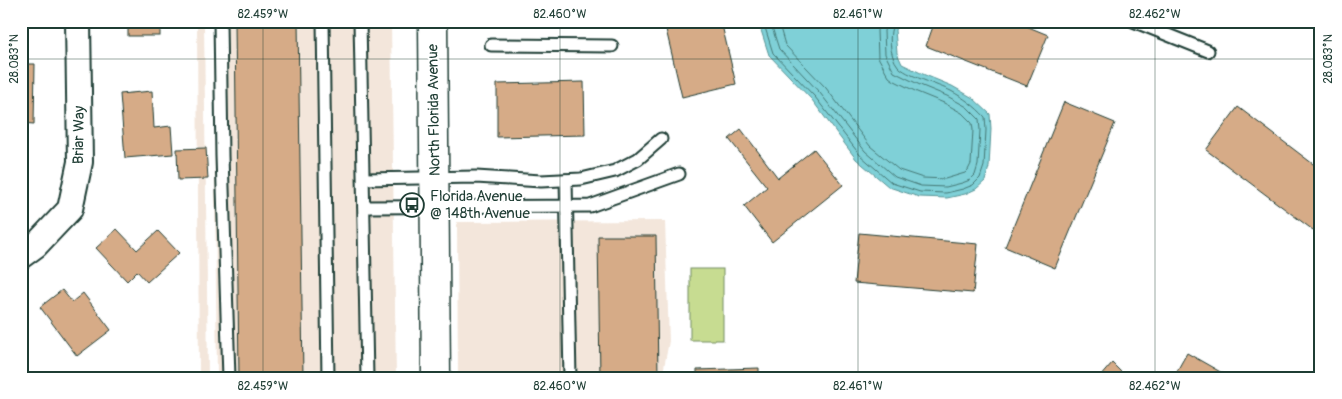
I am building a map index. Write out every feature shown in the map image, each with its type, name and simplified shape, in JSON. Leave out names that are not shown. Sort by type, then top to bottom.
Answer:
[{"type":"main road","name":"North Florida Avenue","points":[[433,21],[436,378]]},
{"type":"street","name":"Briar Way","points":[[21,256],[36,245],[70,209],[80,162],[78,21]]},
{"type":"lane","points":[[220,21],[229,378]]},
{"type":"lane","points":[[323,21],[328,378]]},
{"type":"lane","points":[[360,21],[367,378]]},
{"type":"lane","points":[[1133,21],[1208,51]]},
{"type":"lane","points":[[491,45],[612,46]]},
{"type":"lane","points":[[364,179],[476,177],[541,181],[581,179],[616,171],[638,159],[661,139]]},
{"type":"lane","points":[[364,206],[590,206],[679,174]]},
{"type":"lane","points":[[566,180],[570,378]]},
{"type":"shaded area","points":[[197,21],[204,21],[208,378],[199,378]]},
{"type":"shaded area","points":[[213,21],[391,21],[396,378],[217,378]]},
{"type":"shaded area","points":[[665,221],[669,341],[662,378],[458,378],[457,222]]},
{"type":"green space","points":[[690,269],[723,269],[723,340],[690,340]]},
{"type":"water","points":[[758,21],[899,21],[895,30],[897,53],[902,64],[952,86],[973,98],[990,114],[989,167],[985,181],[976,189],[965,194],[947,198],[919,197],[889,187],[856,159],[812,100],[769,55]]},
{"type":"building","points":[[128,21],[160,21],[160,36],[128,36]]},
{"type":"building","points":[[235,21],[298,21],[303,378],[239,378]]},
{"type":"building","points":[[664,21],[721,21],[736,84],[682,97]]},
{"type":"building","points":[[935,21],[1014,21],[1048,35],[1027,86],[926,46]]},
{"type":"building","points":[[21,64],[35,64],[34,124],[21,123]]},
{"type":"building","points":[[584,82],[585,135],[497,137],[497,84]]},
{"type":"building","points":[[152,91],[154,128],[171,126],[173,154],[125,158],[120,94]]},
{"type":"building","points":[[1064,102],[1115,123],[1055,268],[1005,247]]},
{"type":"building","points":[[1238,107],[1321,170],[1321,236],[1206,150]]},
{"type":"building","points":[[741,129],[778,178],[814,149],[843,185],[772,242],[744,206],[767,187],[729,139]]},
{"type":"building","points":[[206,148],[208,179],[178,180],[177,149]]},
{"type":"building","points":[[117,229],[137,250],[158,231],[179,253],[147,282],[137,271],[127,281],[96,248]]},
{"type":"building","points":[[859,233],[978,244],[973,293],[854,283]]},
{"type":"building","points":[[598,236],[656,236],[658,378],[600,378]]},
{"type":"building","points":[[62,290],[72,302],[83,293],[111,330],[77,356],[40,307]]},
{"type":"building","points":[[1187,353],[1231,378],[1173,378]]},
{"type":"building","points":[[1112,363],[1127,378],[1099,378]]},
{"type":"building","points":[[759,368],[759,378],[697,378],[697,370]]},
{"type":"building","points":[[114,373],[114,378],[91,378]]},
{"type":"place","name":"Florida Avenue @ 148th Avenue","points":[[412,205]]}]
